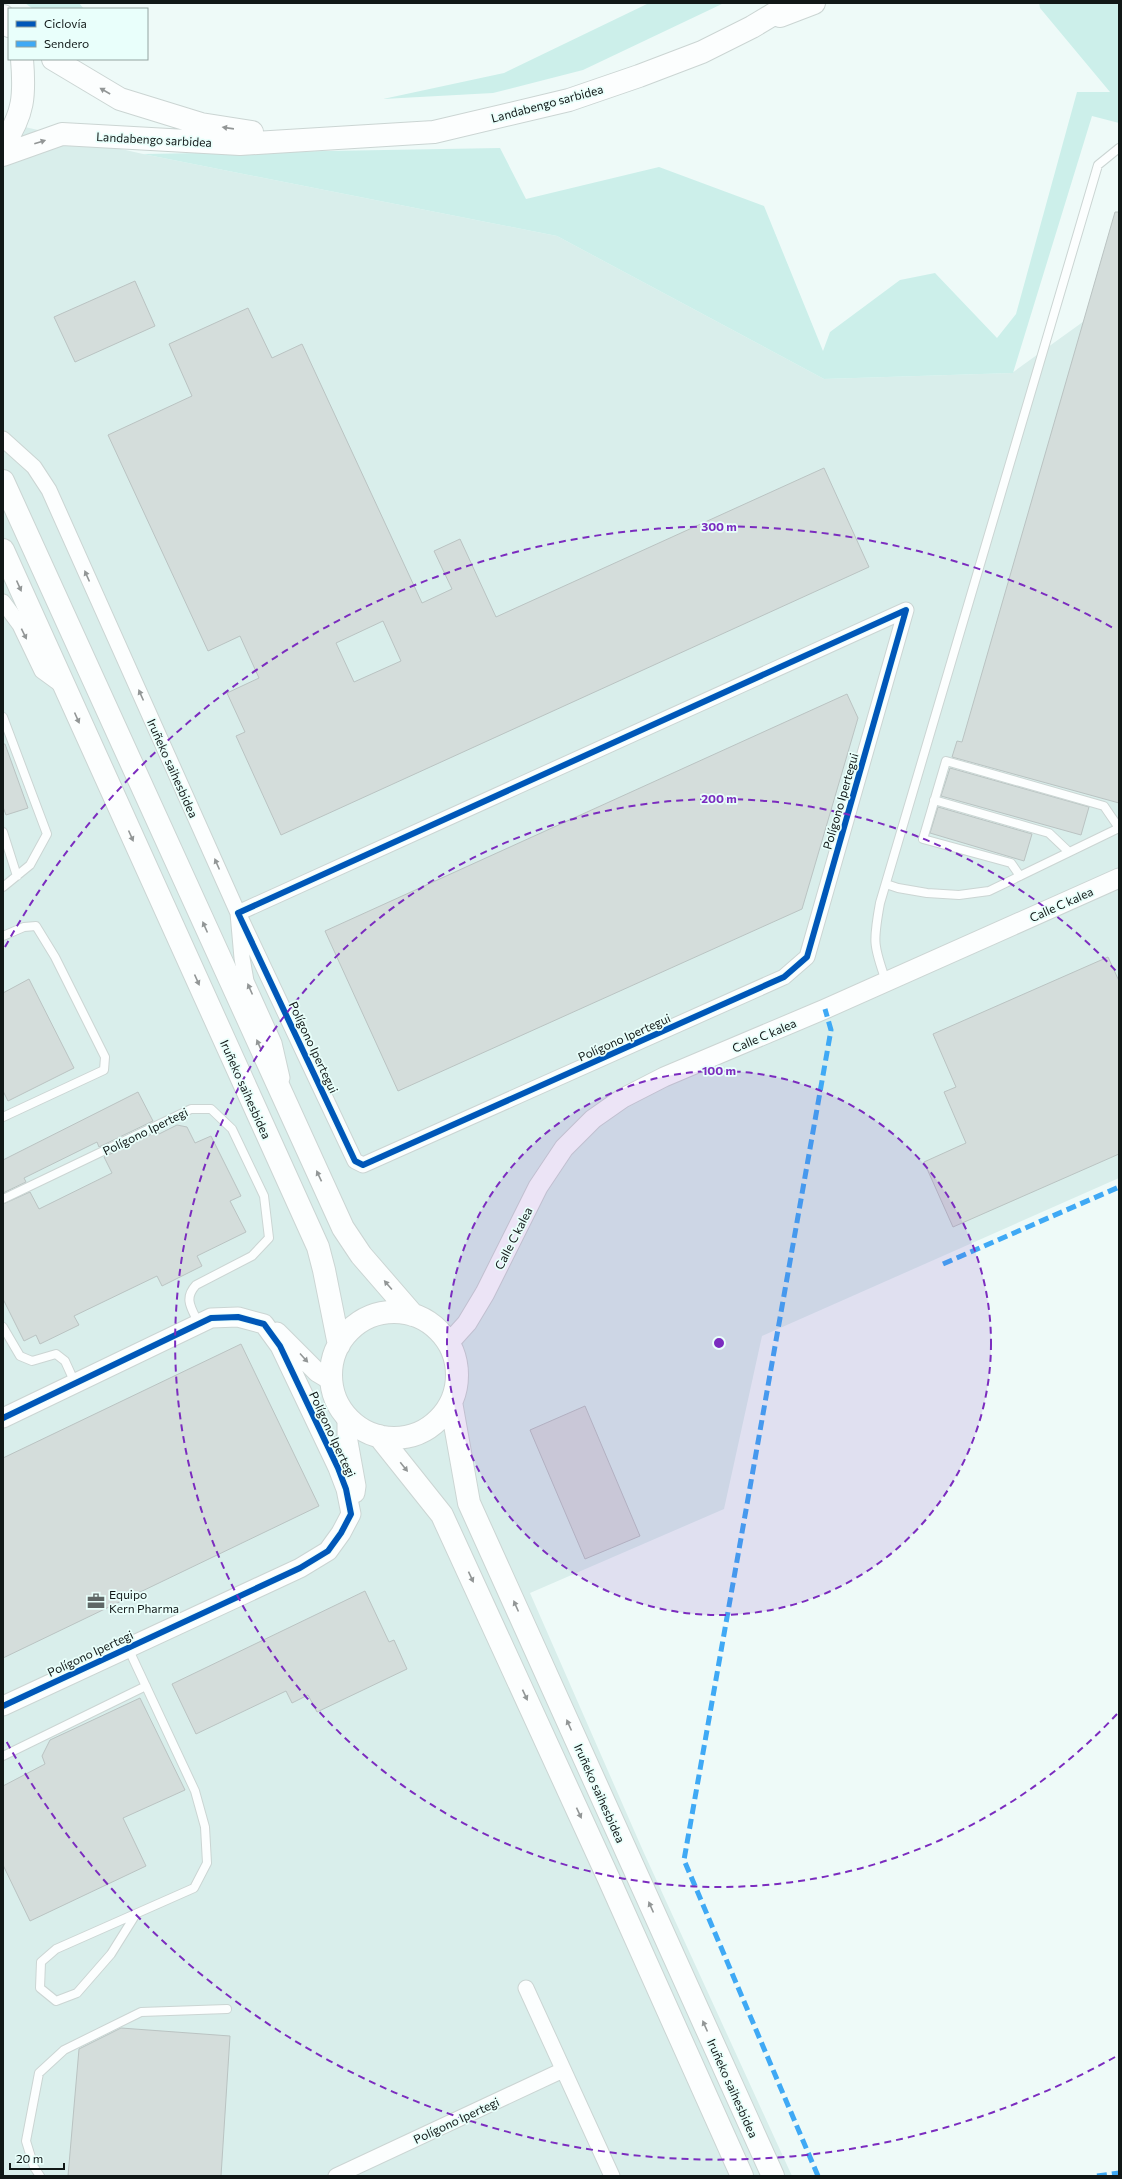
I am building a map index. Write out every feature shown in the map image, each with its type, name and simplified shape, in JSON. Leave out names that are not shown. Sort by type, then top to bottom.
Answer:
[{"type":"highway","name":"Landabengo sarbidea","points":[[3,155],[62,134],[240,144],[434,132],[569,100],[639,76],[702,52],[752,27],[792,3]]},
{"type":"highway","points":[[752,27],[814,3]]},
{"type":"highway","points":[[3,145],[15,128],[25,92],[22,60]]},
{"type":"highway","name":"Landabengo sarbidea","points":[[55,60],[120,100],[201,124],[309,140]]},
{"type":"highway","name":"Iruñeko saihesbidea","points":[[3,481],[343,1228],[361,1255],[413,1315]]},
{"type":"highway","name":"Iruñeko saihesbidea","points":[[3,550],[318,1247],[339,1346]]},
{"type":"highway","points":[[392,1312],[413,1315],[427,1321],[439,1331],[449,1343],[456,1362],[457,1383],[451,1402],[439,1420],[422,1432],[401,1438],[379,1436],[361,1429],[347,1416],[336,1400],[332,1381],[332,1363],[339,1346],[352,1328],[370,1316],[392,1312]]},
{"type":"highway","name":"Iruñeko saihesbidea","points":[[451,1402],[470,1504],[773,2176]]},
{"type":"highway","points":[[379,1436],[442,1515],[608,1877],[742,2176]]},
{"type":"street","name":"Iruñeko saihesbidea","points":[[3,439],[34,467],[49,490],[238,913],[242,958],[246,981],[274,1044],[292,1118]]},
{"type":"street","name":"Iruñeko saihesbidea","points":[[3,602],[20,625],[42,671],[64,687]]},
{"type":"street","name":"Polígono Ipertegui","points":[[906,610],[807,957],[784,977],[364,1165],[355,1161],[238,913],[732,689],[906,610]]},
{"type":"street","name":"Calle C kalea","points":[[449,1343],[467,1323],[485,1293],[538,1187],[564,1148],[593,1119],[623,1098],[664,1077],[1119,878]]},
{"type":"street","name":"Polígono Ipertegi","points":[[3,1418],[211,1318],[238,1317],[264,1324],[278,1332],[316,1372],[332,1381]]},
{"type":"street","name":"Polígono Ipertegi","points":[[264,1324],[280,1346],[338,1468],[346,1489],[351,1514]]},
{"type":"street","name":"Polígono Ipertegi","points":[[3,1706],[300,1568],[328,1551],[341,1533],[351,1514],[356,1486],[347,1436],[347,1416]]},
{"type":"street","points":[[526,1988],[612,2176]]},
{"type":"street","name":"Polígono Ipertegi","points":[[345,2174],[564,2070]]},
{"type":"lane","points":[[886,981],[876,953],[874,938],[886,884],[1098,165],[1119,148]]},
{"type":"lane","points":[[3,717],[47,834],[30,865],[3,887]]},
{"type":"lane","points":[[886,884],[898,888],[927,893],[959,895],[989,891],[1020,876],[1069,852],[1119,828],[1104,806],[946,761],[923,839],[1011,863],[1020,876]]},
{"type":"lane","points":[[934,800],[1049,833],[1069,852]]},
{"type":"lane","points":[[3,832],[17,876]]},
{"type":"lane","points":[[3,936],[24,926],[36,926],[55,957],[105,1057],[104,1070],[3,1117]]},
{"type":"lane","name":"Polígono Ipertegi","points":[[3,1199],[191,1108],[211,1109],[232,1129],[264,1196],[269,1238],[252,1256],[196,1285],[189,1292],[189,1301],[199,1324]]},
{"type":"lane","points":[[3,1327],[20,1356],[32,1361],[56,1354],[65,1361],[75,1383]]},
{"type":"lane","name":"Polígono Ipertegi","points":[[128,1648],[196,1791],[206,1827],[207,1863],[194,1888],[56,1949],[41,1962],[40,1988],[56,2001],[77,1993],[112,1954],[136,1914]]},
{"type":"lane","points":[[3,1756],[146,1686]]},
{"type":"lane","points":[[40,2176],[34,2167],[26,2141],[39,2073],[64,2050],[141,2012],[227,2009]]},
{"type":"shaded area","points":[[25,3],[79,3],[83,8],[32,8]]},
{"type":"shaded area","points":[[649,3],[724,3],[583,70],[493,93],[383,99],[504,73]]},
{"type":"shaded area","points":[[1039,3],[1119,3],[1119,123],[1092,116],[1013,373],[824,379],[557,236],[143,154],[500,148],[526,199],[659,167],[764,206],[823,351],[830,332],[900,280],[935,273],[997,338],[1016,314],[1077,92],[1110,92],[1040,8]]},
{"type":"shaded area","points":[[3,122],[143,154],[557,236],[824,379],[1012,373],[1119,296],[1119,1178],[762,1336],[724,1509],[530,1593],[644,1853],[792,2176],[3,2176]]},
{"type":"building","points":[[1115,212],[1119,212],[1119,803],[952,757],[957,741],[962,742]]},
{"type":"building","points":[[135,281],[155,326],[75,362],[54,317]]},
{"type":"building","points":[[248,308],[272,358],[302,344],[422,603],[452,589],[434,551],[460,539],[496,617],[824,468],[869,567],[281,835],[236,736],[245,732],[227,693],[259,678],[240,636],[208,651],[108,435],[192,396],[169,344]],"holes":[[[383,621],[401,661],[354,682],[336,643]]]},
{"type":"building","points":[[847,694],[858,718],[802,909],[398,1091],[325,931]]},
{"type":"building","points":[[3,744],[5,744],[28,808],[6,815],[3,807]]},
{"type":"building","points":[[950,768],[1089,807],[1081,835],[941,796]]},
{"type":"building","points":[[938,807],[1032,834],[1024,861],[930,833]]},
{"type":"building","points":[[1108,957],[1119,981],[1119,1154],[953,1227],[924,1162],[966,1143],[944,1092],[956,1087],[933,1034]]},
{"type":"building","points":[[29,979],[74,1068],[8,1101],[3,1091],[3,993]]},
{"type":"building","points":[[138,1092],[153,1121],[99,1147],[97,1142],[24,1178],[26,1182],[3,1193],[3,1160]]},
{"type":"building","points":[[177,1125],[187,1127],[195,1143],[211,1136],[241,1196],[230,1201],[246,1232],[197,1256],[202,1266],[162,1286],[157,1276],[74,1316],[79,1325],[40,1344],[36,1335],[24,1341],[3,1299],[3,1204],[30,1192],[39,1209],[112,1173],[104,1157],[158,1131],[159,1134]]},
{"type":"building","points":[[241,1344],[319,1506],[3,1658],[3,1458]]},
{"type":"building","points":[[585,1406],[640,1536],[585,1559],[530,1430]]},
{"type":"building","points":[[365,1591],[389,1642],[394,1640],[407,1669],[317,1712],[308,1695],[292,1703],[286,1691],[196,1734],[172,1684]]},
{"type":"building","points":[[140,1698],[185,1790],[123,1818],[146,1866],[30,1921],[3,1865],[3,1786],[45,1764],[42,1756],[50,1740]]},
{"type":"building","points":[[121,2028],[230,2036],[221,2176],[68,2176],[79,2049]]},
{"type":"marked path","points":[[818,2176],[684,1860],[831,1030],[825,1009]]},
{"type":"marked path","points":[[943,1264],[1119,1187]]},
{"type":"marked path","points":[[1097,2176],[1119,2173]]},
{"type":"cycle path","points":[[906,610],[807,957],[784,977],[363,1165],[355,1161],[238,913],[906,610]]},
{"type":"cycle path","points":[[3,1418],[211,1318],[238,1317],[264,1324],[280,1346],[338,1468],[346,1489],[351,1514],[341,1533],[328,1551],[300,1568],[3,1706]]},
{"type":"place","name":"Equipo Kern Pharma","points":[[96,1601]]}]
